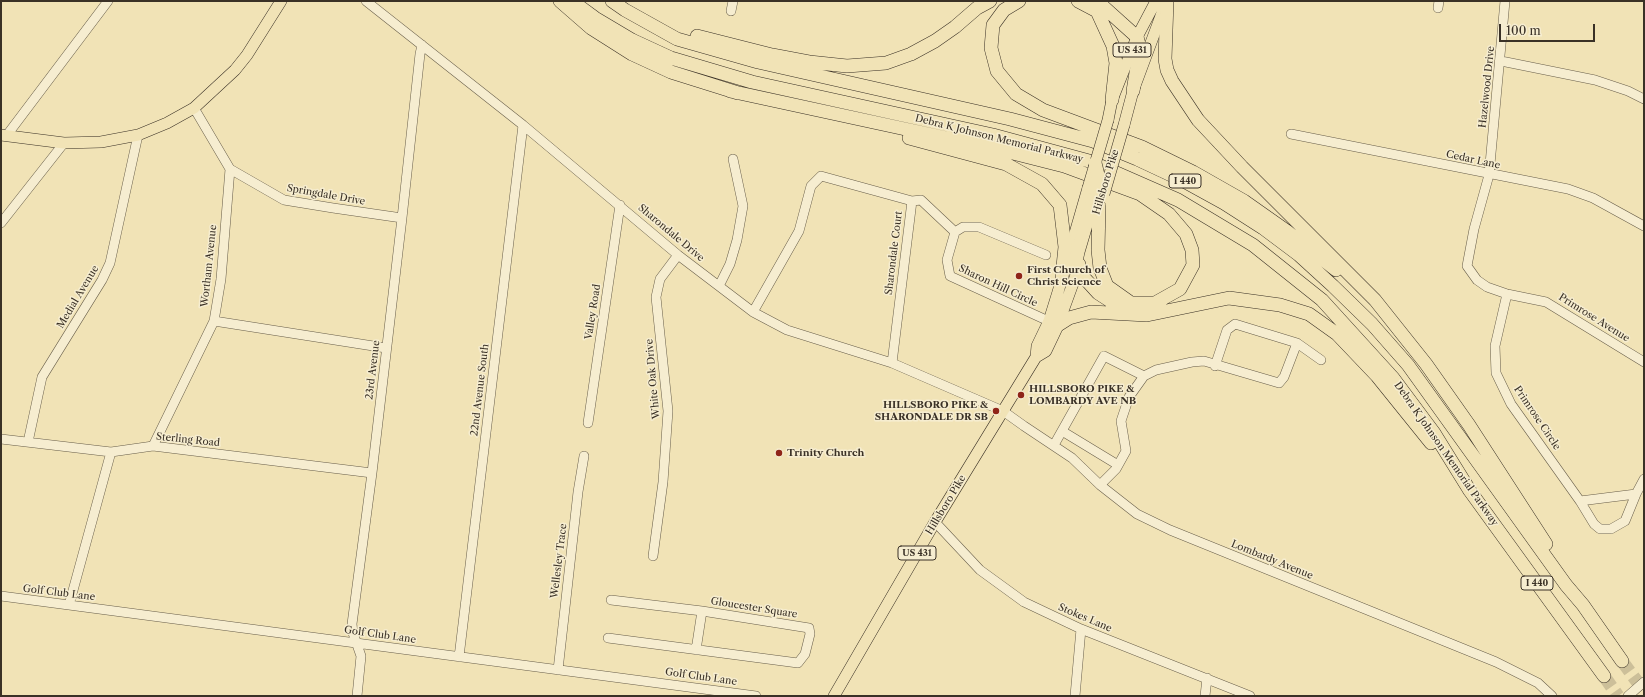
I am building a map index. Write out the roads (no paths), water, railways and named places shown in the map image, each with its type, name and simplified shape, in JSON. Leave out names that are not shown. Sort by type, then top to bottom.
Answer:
[{"type":"highway","points":[[560,1],[591,28],[632,54],[671,72],[730,91],[1006,164],[1042,184],[1060,206],[1064,247],[1062,276]]},
{"type":"highway","name":"Debra K Johnson Memorial Parkway","points":[[572,1],[595,18],[632,40],[671,58],[752,82],[993,135],[1089,161],[1178,200],[1253,245],[1322,300],[1393,378],[1434,433],[1470,491],[1604,676]]},
{"type":"highway","name":"Debra K Johnson Memorial Parkway","points":[[612,1],[625,10],[677,39],[751,60],[1010,119],[1093,141],[1164,171],[1224,203],[1263,228],[1299,255],[1334,286],[1377,330],[1408,365],[1566,585],[1583,605],[1622,661]]},
{"type":"highway","points":[[625,10],[681,32],[772,55],[809,62],[847,66],[886,63],[911,54],[935,41],[955,27],[977,8],[990,1]]},
{"type":"highway","points":[[1019,1],[1004,10],[993,25],[991,48],[997,71],[1016,94],[1043,110],[1142,147],[1193,172],[1244,201],[1288,232],[1339,273],[1380,314],[1426,364]]},
{"type":"highway","points":[[1078,1],[1097,12],[1113,46],[1116,63],[1112,100]]},
{"type":"highway","points":[[1097,1],[1137,37],[1140,48],[1133,91]]},
{"type":"highway","points":[[1167,1],[1165,60],[1167,70],[1172,81],[1198,120],[1231,156],[1375,300],[1426,364],[1473,431],[1570,582],[1583,605]]},
{"type":"highway","points":[[730,91],[993,148],[1064,166],[1140,194],[1169,214],[1186,234],[1192,250],[1193,265],[1180,289],[1155,302],[1131,303],[1107,286],[1100,268],[1098,250],[1097,195],[1098,175],[1095,163]]},
{"type":"highway","points":[[1097,195],[1077,257],[1076,261],[1078,271],[1098,293],[1118,306],[1136,314]]},
{"type":"highway","points":[[1053,323],[1091,312],[1147,315],[1229,298],[1280,305],[1309,314],[1337,334],[1377,376],[1470,491]]},
{"type":"main road","points":[[4,135],[64,143],[101,142],[138,135],[167,123],[194,108],[235,70],[247,55],[281,1]]},
{"type":"main road","name":"Hillsboro Pike","points":[[1095,163],[1108,120],[1112,100],[1137,37],[1156,1]]},
{"type":"main road","name":"Hillsboro Pike","points":[[834,696],[935,522],[1036,357],[1046,351],[1062,276],[1097,195],[1124,125],[1133,91],[1167,1]]},
{"type":"main road","name":"Hillsboro Pike","points":[[1053,323],[1078,271]]},
{"type":"street","points":[[4,135],[108,1]]},
{"type":"street","name":"Sharondale Drive","points":[[366,1],[523,125],[678,255],[753,312],[787,330],[892,363],[1003,411]]},
{"type":"street","points":[[731,11],[733,1]]},
{"type":"street","name":"Hazelwood Drive","points":[[1489,175],[1506,1]]},
{"type":"street","name":"23rd Avenue","points":[[357,696],[361,656],[353,633],[352,624],[372,473],[422,45]]},
{"type":"street","points":[[1501,61],[1595,80],[1628,91],[1644,99]]},
{"type":"street","points":[[194,108],[230,169]]},
{"type":"street","name":"22nd Avenue South","points":[[459,657],[523,125]]},
{"type":"street","name":"Cedar Lane","points":[[1291,134],[1399,154],[1489,175],[1568,189],[1593,198],[1644,226]]},
{"type":"street","name":"Medial Avenue","points":[[28,442],[42,377],[102,280],[110,263],[138,135]]},
{"type":"street","points":[[1,223],[64,143]]},
{"type":"street","points":[[719,286],[730,264],[737,240],[743,206],[732,159]]},
{"type":"street","name":"Springdale Drive","points":[[230,169],[284,200],[402,218]]},
{"type":"street","name":"Wortham Avenue","points":[[153,446],[214,321],[221,279],[230,169]]},
{"type":"street","name":"Primrose Avenue","points":[[1489,175],[1474,229],[1467,266],[1476,280],[1487,287],[1507,294],[1546,302],[1644,362]]},
{"type":"street","name":"Sharondale Court","points":[[753,312],[799,231],[811,186],[821,176],[912,201],[892,363]]},
{"type":"street","points":[[912,201],[921,200],[955,232],[963,227],[979,227],[1046,255]]},
{"type":"street","name":"Valley Road","points":[[588,423],[620,205]]},
{"type":"street","name":"Sharon Hill Circle","points":[[955,232],[947,260],[950,276],[1053,323]]},
{"type":"street","name":"White Oak Drive","points":[[653,556],[662,482],[668,411],[656,297],[660,279],[678,255]]},
{"type":"street","name":"Primrose Circle","points":[[1507,294],[1495,346],[1496,373],[1511,404],[1580,501],[1594,524],[1600,529],[1611,529],[1625,520],[1644,479]]},
{"type":"street","points":[[214,321],[386,348]]},
{"type":"street","points":[[1215,366],[1227,330],[1234,324],[1297,344],[1321,360]]},
{"type":"street","points":[[1100,485],[1118,465],[1126,451],[1121,421],[1128,397],[1144,376],[1156,370],[1192,362],[1204,362],[1279,383],[1284,377],[1297,344]]},
{"type":"street","points":[[1054,445],[1104,356],[1144,376]]},
{"type":"street","name":"Lombardy Avenue","points":[[1003,411],[1072,458],[1100,485],[1136,514],[1170,530],[1496,662],[1538,683],[1552,696]]},
{"type":"street","points":[[1061,432],[1118,465]]},
{"type":"street","name":"Sterling Road","points":[[1,439],[111,452],[153,446],[372,473]]},
{"type":"street","points":[[69,605],[111,452]]},
{"type":"street","name":"Wellesley Trace","points":[[558,670],[578,492],[584,456]]},
{"type":"street","points":[[1580,501],[1636,494]]},
{"type":"street","name":"Stokes Lane","points":[[935,522],[980,570],[1024,602],[1082,629],[1250,696]]},
{"type":"street","name":"Golf Club Lane","points":[[1,596],[756,696]]},
{"type":"street","name":"Gloucester Square","points":[[608,638],[798,663],[805,654],[810,638],[809,628],[702,611],[611,600]]},
{"type":"street","points":[[696,650],[702,611]]},
{"type":"street","points":[[1075,696],[1082,629]]},
{"type":"street","points":[[1205,696],[1207,678]]},
{"type":"street","points":[[1628,696],[1644,682]]},
{"type":"tunnel","points":[[1622,661],[1644,691]]},
{"type":"tunnel","points":[[1604,676],[1618,696]]},
{"type":"place","name":"First Church of Christ Science","points":[[1019,276]]},
{"type":"place","name":"HILLSBORO PIKE & LOMBARDY AVE NB","points":[[1021,395]]},
{"type":"place","name":"HILLSBORO PIKE & SHARONDALE DR SB","points":[[996,411]]},
{"type":"place","name":"Trinity Church","points":[[779,453]]}]
